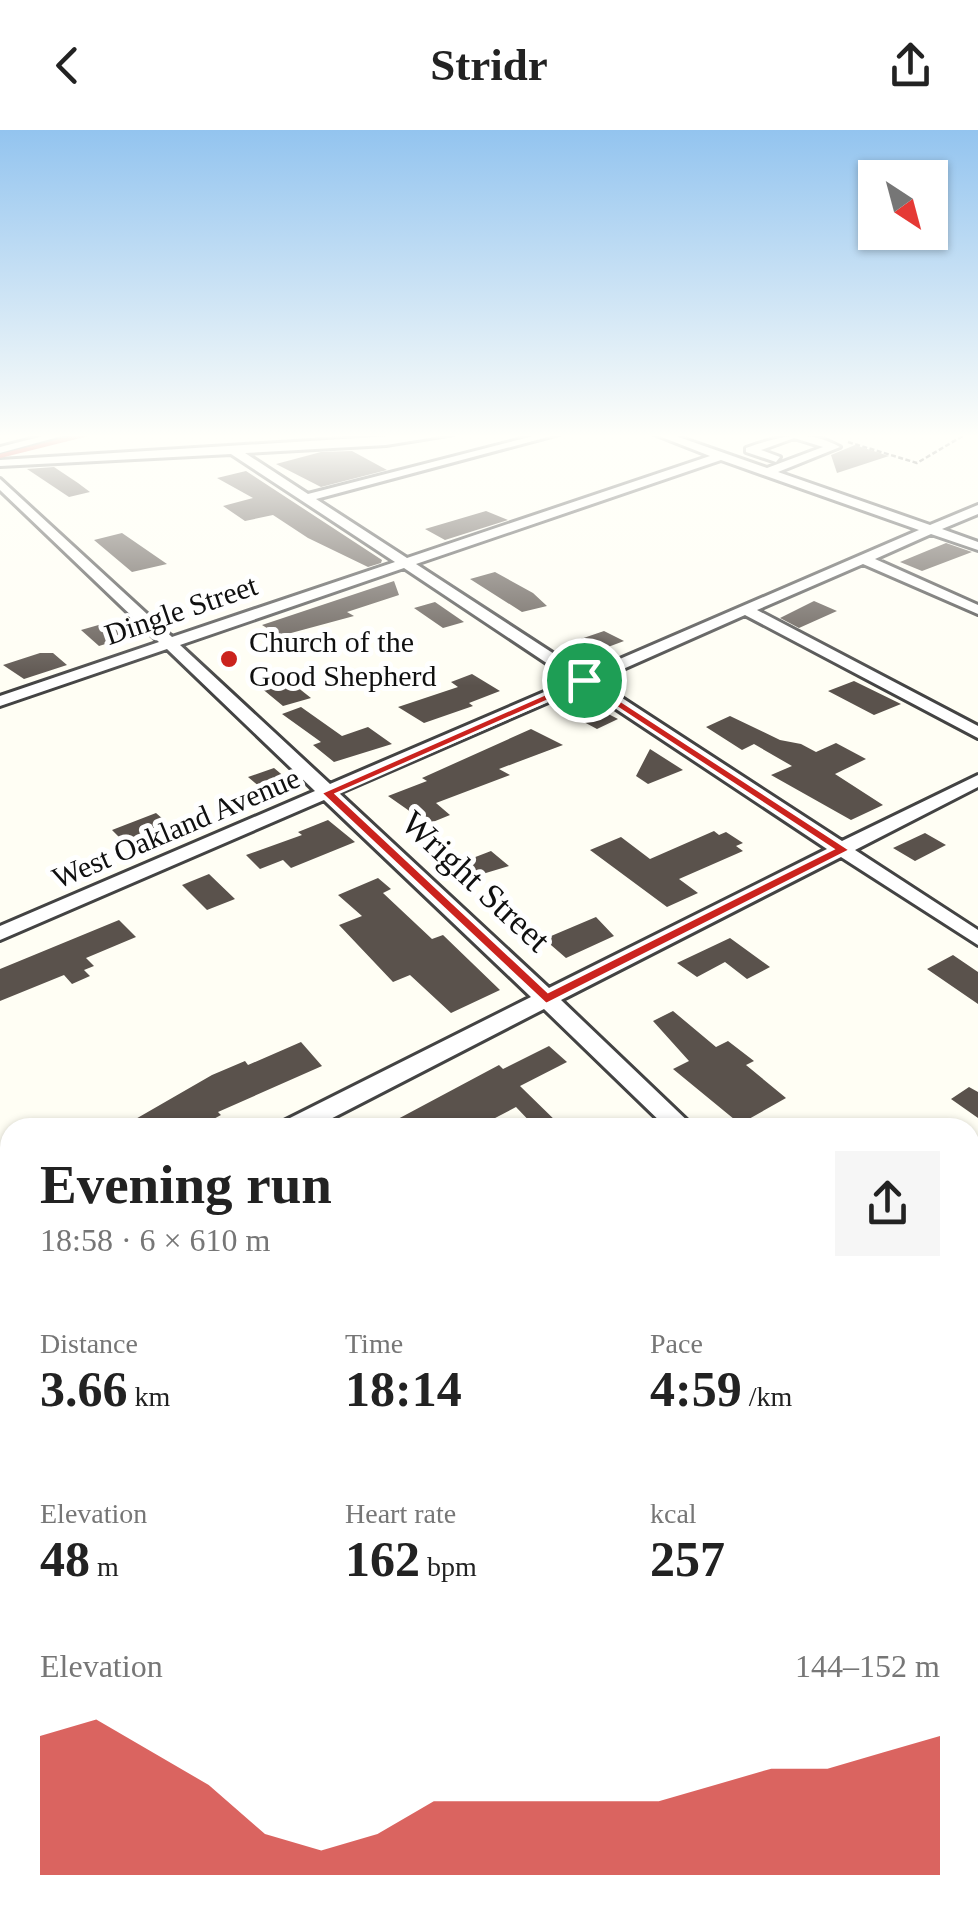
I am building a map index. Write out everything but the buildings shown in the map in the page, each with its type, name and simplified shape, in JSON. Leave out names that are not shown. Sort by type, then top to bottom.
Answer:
[{"type":"street","name":"Wright Street","points":[[37,518],[672,1118]]},
{"type":"street","points":[[336,518],[978,938]]},
{"type":"street","name":"Dingle Street","points":[[0,701],[538,518]]},
{"type":"street","points":[[900,518],[978,546]]},
{"type":"street","name":"West Oakland Avenue","points":[[0,934],[957,518]]},
{"type":"street","points":[[864,559],[978,610]]},
{"type":"street","points":[[746,610],[978,733]]},
{"type":"street","points":[[311,1118],[978,780]]},
{"type":"place","name":"Church of the Good Shepherd","points":[[229,659]]},
{"type":"route","points":[[584,680],[843,850],[546,999],[328,793],[584,680]]}]
